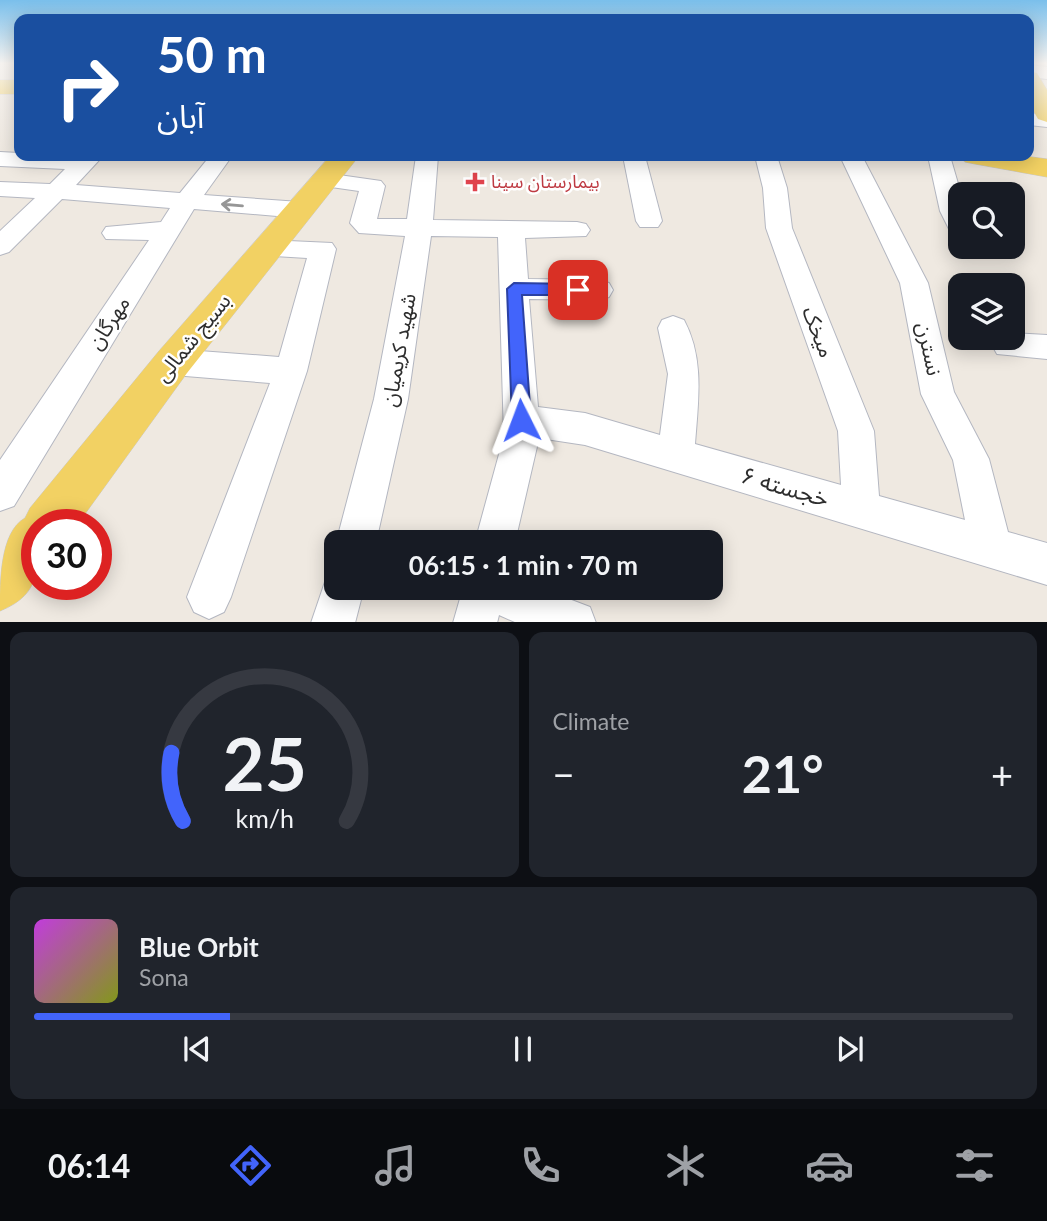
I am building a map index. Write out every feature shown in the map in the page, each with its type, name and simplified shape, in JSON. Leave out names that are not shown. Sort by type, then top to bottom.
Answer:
[{"type":"main road","points":[[1039,92],[1047,114]]},
{"type":"main road","points":[[1005,161],[1047,168]]},
{"type":"main road","name":"بسیج شمالی","points":[[59,509],[173,362],[335,168]]},
{"type":"main road","points":[[0,586],[21,559]]},
{"type":"street","points":[[0,247],[9,228],[86,161]]},
{"type":"street","name":"مهرگان","points":[[0,493],[168,230],[217,161]]},
{"type":"street","name":"شهید کریمیان","points":[[360,530],[376,477],[420,228],[427,161]]},
{"type":"street","points":[[635,161],[649,221]]},
{"type":"street","name":"میخک","points":[[767,161],[775,188],[779,228],[856,431],[861,509]]},
{"type":"street","name":"نسترن","points":[[853,161],[914,284],[939,394],[971,459],[991,547]]},
{"type":"street","points":[[940,161],[948,191]]},
{"type":"street","points":[[335,168],[373,186],[363,223],[368,227],[577,230]]},
{"type":"street","points":[[0,189],[300,210]]},
{"type":"street","points":[[115,233],[168,230]]},
{"type":"street","points":[[498,530],[522,436],[511,231]]},
{"type":"street","points":[[209,597],[291,371],[323,249],[267,249]]},
{"type":"street","points":[[673,328],[684,374],[676,455]]},
{"type":"street","points":[[1025,345],[1047,346]]},
{"type":"street","points":[[173,362],[291,371]]},
{"type":"street","name":"خجسته ۶","points":[[521,420],[585,429],[1047,564]]},
{"type":"street","points":[[333,622],[339,600]]},
{"type":"street","points":[[475,622],[481,600]]},
{"type":"street","points":[[515,600],[573,622]]},
{"type":"lane","points":[[514,289],[599,290]]},
{"type":"place","name":"بیمارستان سینا","points":[[475,182]]},
{"type":"route","points":[[521,420],[514,289],[578,290]]}]
